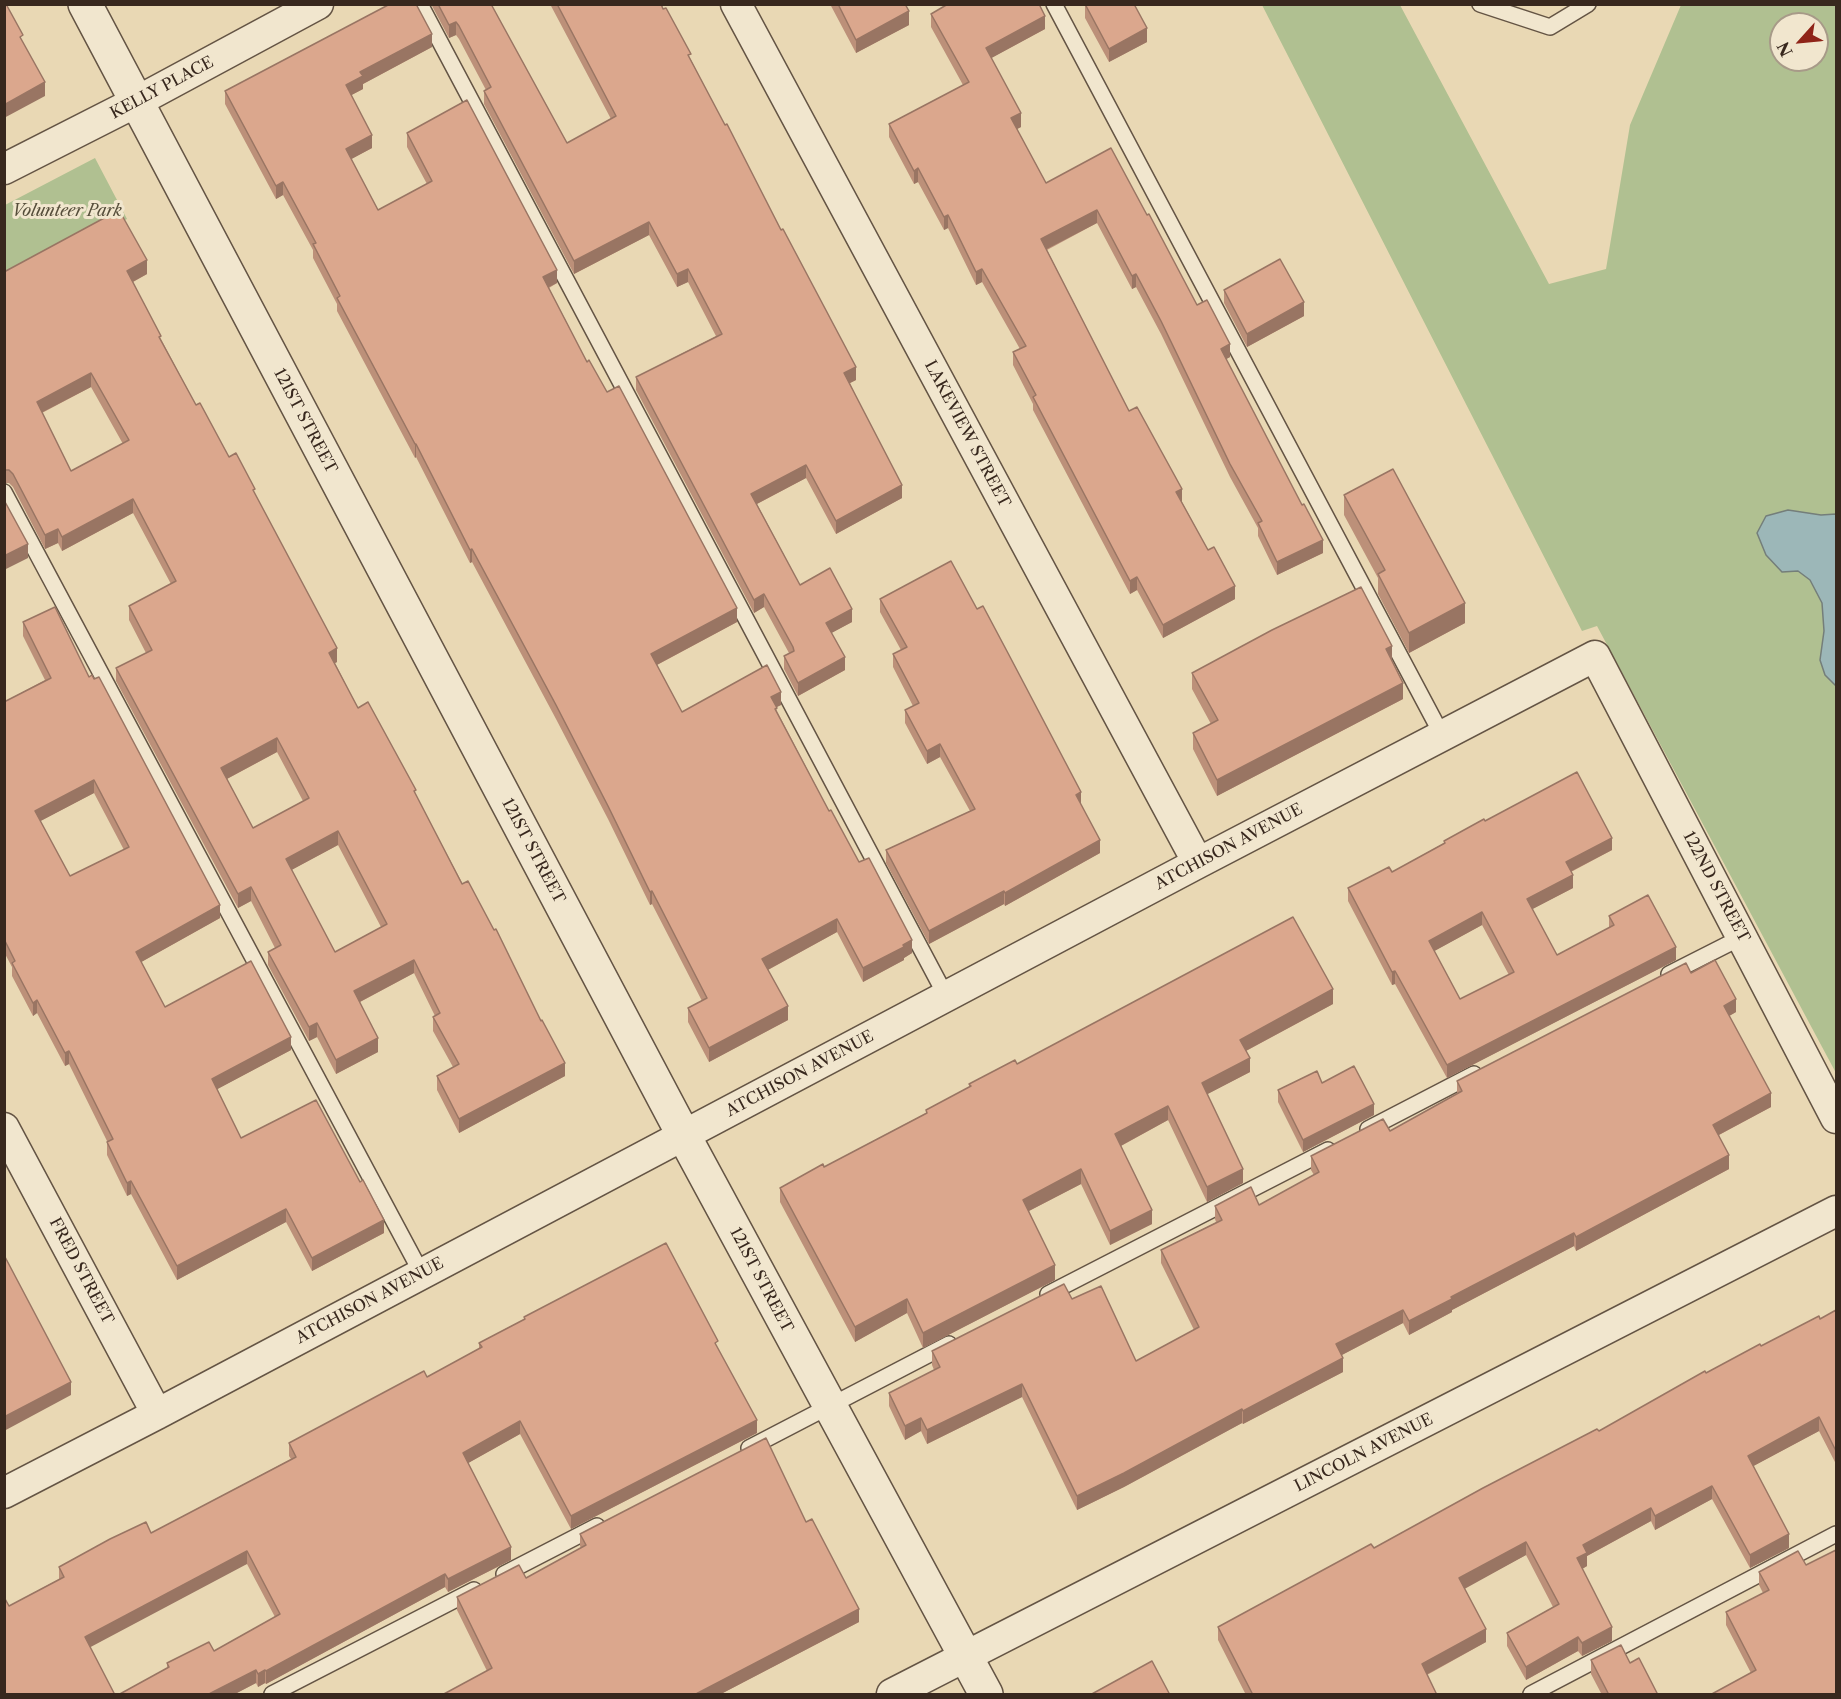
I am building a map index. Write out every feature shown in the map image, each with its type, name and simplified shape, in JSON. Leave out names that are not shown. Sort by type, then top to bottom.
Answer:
[{"type":"street","name":"121ST STREET","points":[[84,4],[684,1136],[986,1695]]},
{"type":"street","name":"KELLY PLACE","points":[[4,169],[136,102],[318,4]]},
{"type":"street","name":"LAKEVIEW STREET","points":[[736,4],[1198,862]]},
{"type":"street","name":"ATCHISON AVENUE","points":[[4,1492],[157,1414],[684,1136],[1198,862],[1595,656]]},
{"type":"street","name":"122ND STREET","points":[[1595,656],[1836,1118]]},
{"type":"street","name":"FRED STREET","points":[[4,1128],[157,1414]]},
{"type":"street","name":"LINCOLN AVENUE","points":[[892,1695],[1836,1211]]},
{"type":"lane","points":[[420,4],[946,996]]},
{"type":"lane","points":[[1054,4],[1442,735]]},
{"type":"lane","points":[[1480,4],[1550,27],[1588,4]]},
{"type":"lane","points":[[4,492],[422,1274]]},
{"type":"lane","points":[[1657,980],[1742,937]]},
{"type":"lane","points":[[1360,1133],[1487,1068]]},
{"type":"lane","points":[[1031,1302],[1339,1144]]},
{"type":"lane","points":[[735,1455],[968,1335]]},
{"type":"lane","points":[[272,1695],[609,1520]]},
{"type":"lane","points":[[1531,1695],[1836,1534]]},
{"type":"green space","points":[[1262,5],[1400,5],[1549,284],[1606,269],[1630,125],[1681,5],[1836,5],[1836,1073],[1597,626],[1582,631]]},
{"type":"green space","name":"Volunteer Park","points":[[95,158],[127,219],[5,283],[5,205]]},
{"type":"water","points":[[1788,510],[1821,515],[1836,514],[1836,686],[1825,675],[1820,660],[1824,631],[1822,603],[1810,580],[1798,571],[1782,572],[1766,555],[1757,533],[1766,516]]},
{"type":"building","points":[[4,4],[23,35],[20,37],[45,82],[4,105]]},
{"type":"building","points":[[390,4],[416,4],[432,34],[360,72],[363,76],[346,85],[372,135],[346,149],[378,210],[432,181],[407,133],[467,100],[557,270],[543,277],[587,362],[589,360],[607,392],[619,386],[737,608],[651,654],[682,712],[767,665],[781,692],[771,697],[777,708],[775,709],[859,862],[869,858],[912,940],[903,945],[904,947],[863,968],[837,919],[762,959],[788,1006],[709,1048],[688,1008],[707,998],[652,891],[650,892],[556,705],[472,549],[470,550],[337,298],[340,296],[313,244],[316,243],[283,182],[276,186],[225,91]]},
{"type":"building","points":[[438,4],[491,4],[567,143],[616,116],[557,4],[661,4],[663,9],[666,8],[725,125],[727,124],[781,230],[783,229],[856,367],[844,373],[902,485],[836,521],[806,465],[751,494],[800,585],[830,568],[852,609],[826,623],[845,657],[798,683],[784,656],[794,651],[793,647],[764,594],[754,600],[636,377],[722,334],[688,269],[677,274],[649,222],[574,261],[484,91],[491,87],[459,26],[456,22],[449,25]]},
{"type":"building","points":[[838,4],[905,4],[909,11],[856,40]]},
{"type":"building","points":[[948,4],[1039,4],[1045,16],[986,48],[1021,113],[1011,118],[1046,183],[1111,148],[1197,305],[1207,300],[1230,344],[1221,349],[1302,505],[1304,504],[1323,540],[1277,562],[1258,523],[1262,521],[1230,464],[1161,321],[1136,274],[1132,276],[1097,210],[1041,239],[1129,411],[1137,407],[1182,489],[1176,492],[1208,550],[1214,547],[1235,586],[1163,625],[1137,577],[1130,581],[1033,397],[1036,395],[1013,352],[1026,346],[982,269],[976,272],[948,215],[944,217],[918,168],[914,171],[889,124],[969,82],[931,14]]},
{"type":"building","points":[[1085,4],[1134,4],[1147,28],[1109,49]]},
{"type":"building","points":[[119,210],[147,260],[127,271],[161,336],[159,337],[196,405],[200,403],[229,457],[236,453],[255,489],[253,490],[337,648],[329,653],[358,708],[368,702],[416,790],[414,791],[462,884],[468,881],[494,930],[496,929],[541,1021],[565,1063],[459,1119],[437,1076],[459,1064],[433,1017],[440,1013],[414,960],[354,991],[378,1038],[336,1060],[317,1023],[309,1027],[268,952],[281,945],[251,887],[238,894],[116,668],[152,650],[129,606],[176,581],[133,499],[62,537],[58,529],[45,535],[13,474],[9,470],[4,470],[4,272]],"holes":[[[91,373],[129,440],[71,471],[37,402]],[[277,738],[309,798],[253,828],[221,768]],[[338,831],[387,924],[335,952],[286,859]]]},
{"type":"building","points":[[1280,259],[1304,302],[1247,334],[1224,290]]},
{"type":"building","points":[[1393,469],[1465,603],[1409,633],[1378,574],[1385,570],[1344,495]]},
{"type":"building","points":[[4,500],[28,544],[4,556]]},
{"type":"building","points":[[951,561],[977,609],[983,606],[1081,792],[1076,795],[1100,840],[1005,893],[1004,891],[929,931],[886,850],[975,809],[940,744],[927,751],[905,710],[919,703],[893,654],[907,647],[880,599]]},
{"type":"building","points":[[1361,587],[1392,646],[1386,649],[1403,683],[1217,780],[1193,733],[1218,720],[1192,673],[1272,630]]},
{"type":"building","points":[[55,607],[89,677],[92,675],[94,679],[99,677],[220,905],[136,952],[165,1007],[251,961],[291,1037],[212,1079],[241,1138],[316,1100],[360,1182],[363,1180],[384,1220],[312,1258],[286,1209],[177,1266],[131,1181],[127,1183],[107,1142],[113,1139],[69,1051],[65,1053],[37,1000],[33,1003],[12,963],[15,961],[4,939],[4,702],[51,678],[23,622]],"holes":[[[94,780],[129,847],[70,876],[35,811]]]},
{"type":"building","points":[[1577,772],[1612,838],[1566,862],[1573,875],[1527,899],[1557,955],[1614,925],[1609,916],[1648,895],[1676,947],[1447,1065],[1395,971],[1392,972],[1348,888],[1389,867],[1392,872],[1484,819],[1485,821]],"holes":[[[1482,912],[1514,972],[1460,999],[1429,941]]]},
{"type":"building","points":[[1293,917],[1333,989],[1240,1040],[1250,1058],[1202,1083],[1243,1169],[1207,1187],[1168,1106],[1115,1134],[1152,1210],[1110,1231],[1081,1169],[1023,1200],[1055,1265],[923,1333],[907,1299],[855,1327],[780,1188],[823,1164],[824,1167],[927,1113],[926,1110],[971,1086],[969,1084],[1015,1060],[1017,1064]]},
{"type":"building","points":[[1715,960],[1736,999],[1724,1006],[1771,1093],[1713,1125],[1729,1155],[1576,1237],[1574,1233],[1409,1321],[1403,1310],[1336,1344],[1343,1358],[1077,1496],[1022,1384],[927,1430],[921,1418],[905,1426],[889,1393],[940,1367],[932,1351],[1064,1284],[1072,1299],[1101,1286],[1136,1361],[1199,1327],[1161,1250],[1222,1220],[1215,1206],[1251,1187],[1259,1205],[1319,1172],[1311,1156],[1383,1119],[1390,1131],[1462,1091],[1457,1081],[1686,963],[1691,973]]},
{"type":"building","points":[[1354,1066],[1374,1104],[1303,1140],[1278,1090],[1317,1071],[1322,1083]]},
{"type":"building","points":[[666,1243],[718,1341],[715,1343],[757,1420],[571,1516],[520,1421],[463,1453],[511,1547],[448,1579],[445,1574],[266,1671],[258,1674],[256,1670],[207,1695],[118,1695],[169,1667],[167,1663],[209,1642],[214,1651],[280,1614],[247,1551],[85,1637],[115,1695],[4,1695],[4,1597],[9,1606],[64,1577],[59,1567],[110,1539],[146,1522],[151,1533],[296,1457],[289,1443],[424,1371],[427,1377],[482,1347],[479,1343],[525,1319],[524,1317]]},
{"type":"building","points":[[4,1255],[71,1382],[4,1417]]},
{"type":"building","points":[[1836,1310],[1836,1451],[1819,1417],[1748,1456],[1789,1534],[1750,1555],[1712,1486],[1655,1516],[1651,1508],[1583,1545],[1587,1553],[1577,1558],[1612,1627],[1582,1643],[1578,1637],[1526,1667],[1507,1633],[1559,1604],[1526,1542],[1459,1578],[1486,1629],[1422,1664],[1437,1695],[1253,1695],[1218,1627],[1371,1544],[1374,1548],[1483,1488],[1597,1429],[1599,1431],[1705,1371],[1706,1373],[1760,1344],[1761,1346],[1819,1316],[1820,1319]]},
{"type":"building","points":[[766,1438],[806,1522],[812,1519],[859,1609],[694,1695],[442,1695],[492,1668],[457,1597],[519,1565],[526,1578],[586,1545],[580,1534]]},
{"type":"building","points":[[1836,1550],[1836,1695],[1710,1695],[1756,1670],[1726,1612],[1769,1590],[1759,1572],[1798,1551],[1806,1565]]},
{"type":"building","points":[[1621,1645],[1630,1663],[1639,1658],[1658,1695],[1609,1695],[1591,1660]]},
{"type":"building","points":[[1152,1661],[1170,1695],[1090,1695]]}]
